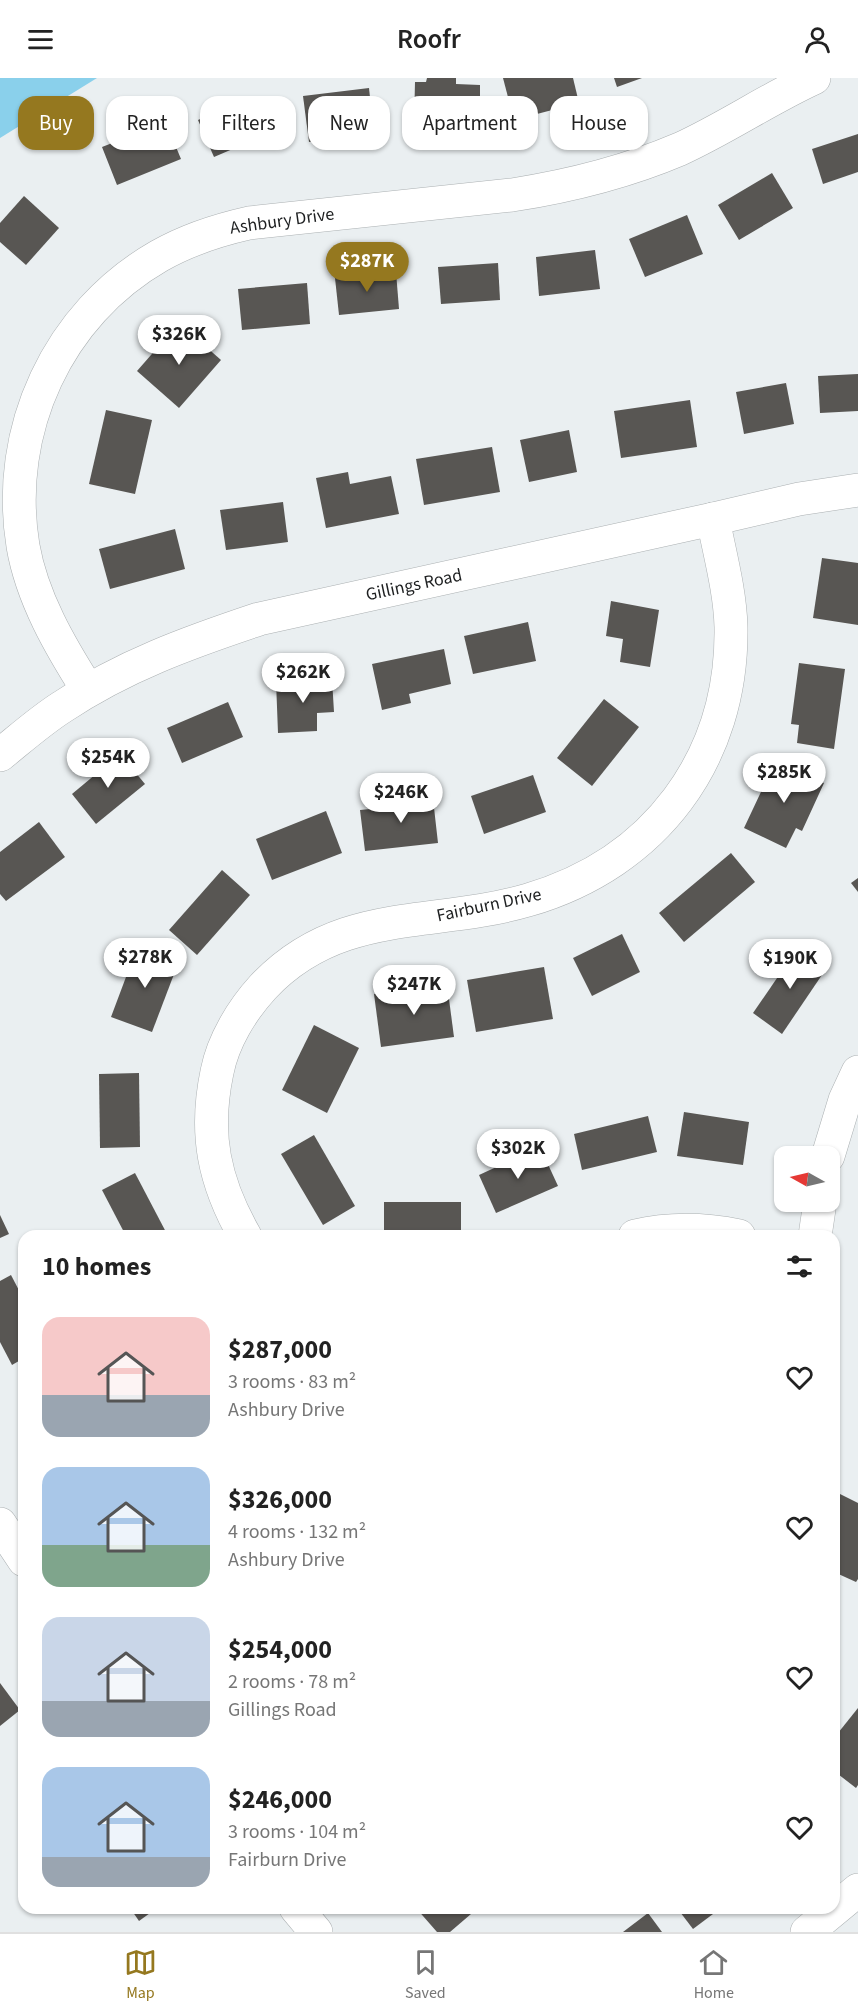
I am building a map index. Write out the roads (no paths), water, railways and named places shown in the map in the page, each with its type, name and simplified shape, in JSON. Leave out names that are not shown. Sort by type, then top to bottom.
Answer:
[{"type":"street","name":"Ashbury Drive","points":[[88,690],[46,617],[30,575],[23,546],[20,481],[27,431],[33,407],[44,380],[72,333],[112,289],[160,255],[220,230],[249,223],[512,195],[600,178],[682,148],[814,78]]},
{"type":"street","name":"Gillings Road","points":[[0,755],[59,708],[147,659],[259,619],[799,499],[858,490]]},
{"type":"street","name":"Fairburn Drive","points":[[241,1230],[230,1211],[220,1184],[212,1150],[210,1120],[212,1096],[218,1067],[231,1034],[254,996],[274,975],[289,962],[322,942],[354,930],[488,909],[528,900],[564,888],[600,870],[645,837],[672,809],[692,780],[708,749],[720,716],[730,654],[728,598],[713,519]]},
{"type":"street","points":[[831,1146],[845,1100],[858,1072]]},
{"type":"street","points":[[816,1230],[819,1212]]},
{"type":"street","points":[[0,1524],[18,1551]]},
{"type":"street","points":[[840,1905],[858,1890]]},
{"type":"street","points":[[301,1914],[316,1932]]},
{"type":"street","points":[[807,1932],[829,1914]]}]
